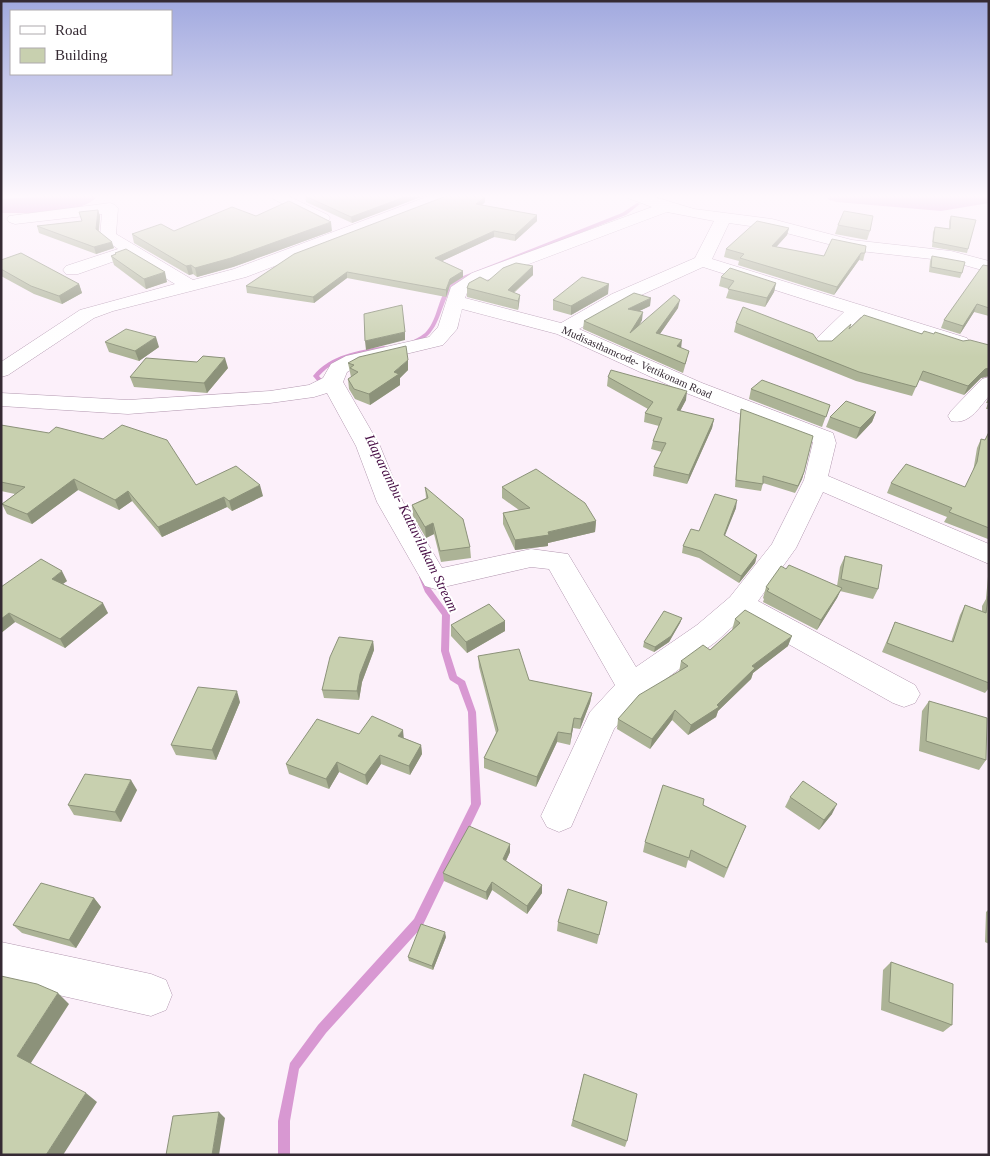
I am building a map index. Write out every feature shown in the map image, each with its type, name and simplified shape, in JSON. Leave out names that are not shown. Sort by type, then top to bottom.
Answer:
[{"type":"street","points":[[1,371],[87,314],[189,285],[240,273],[306,249]]},
{"type":"street","points":[[1,399],[128,407],[270,397],[328,385],[338,368],[353,360],[436,341],[447,329],[460,287],[478,277],[548,249]]},
{"type":"street","points":[[564,330],[619,298],[702,262],[709,249]]},
{"type":"street","points":[[887,249],[951,256],[989,267]]},
{"type":"street","points":[[72,270],[131,250],[189,285]]},
{"type":"street","points":[[702,262],[960,342]]},
{"type":"street","name":"Mudisasthamcode- Vettikonam Road","points":[[455,301],[564,330],[694,388],[825,438],[826,444],[815,470],[816,480]]},
{"type":"street","points":[[822,344],[857,310]]},
{"type":"street","points":[[958,416],[989,382]]},
{"type":"street","points":[[328,385],[368,446],[390,502],[435,580],[531,558],[558,561],[632,688]]},
{"type":"street","points":[[559,816],[601,721],[632,688],[706,633],[740,604],[783,548],[816,480],[989,555]]},
{"type":"street","points":[[740,604],[904,694]]},
{"type":"street","points":[[1,962],[151,995]]},
{"type":"building","points":[[126,249],[165,272],[144,279],[111,256]]},
{"type":"building","points":[[157,249],[256,249],[195,268],[191,265],[186,266]]},
{"type":"building","points":[[307,249],[455,249],[435,258],[463,271],[450,279],[446,290],[347,272],[313,297],[246,286],[294,254]]},
{"type":"building","points":[[726,249],[787,249],[824,256],[827,249],[866,249],[865,253],[861,253],[837,287],[740,258],[744,254]]},
{"type":"building","points":[[21,253],[79,284],[59,296],[31,286],[1,269],[1,260]]},
{"type":"building","points":[[932,256],[965,262],[962,273],[931,267]]},
{"type":"building","points":[[516,263],[533,266],[508,290],[520,295],[518,301],[467,288],[469,283],[480,277],[488,281],[503,268]]},
{"type":"building","points":[[983,265],[989,266],[989,308],[977,304],[963,326],[944,320]]},
{"type":"building","points":[[730,268],[776,283],[767,298],[728,289],[734,281],[721,277]]},
{"type":"building","points":[[582,277],[609,284],[571,306],[553,300]]},
{"type":"building","points":[[634,293],[651,298],[628,309],[643,312],[630,333],[674,295],[680,300],[656,333],[682,340],[677,346],[689,351],[685,364],[584,321]]},
{"type":"building","points":[[402,305],[405,332],[365,341],[364,314]]},
{"type":"building","points":[[743,307],[813,334],[818,341],[832,341],[864,315],[922,334],[924,331],[934,334],[935,332],[963,341],[970,340],[989,345],[989,368],[985,369],[968,386],[923,371],[916,387],[859,372],[736,323]]},
{"type":"building","points":[[126,329],[156,337],[135,351],[105,342]]},
{"type":"building","points":[[406,346],[408,360],[394,372],[399,374],[369,394],[354,389],[348,379],[358,372],[350,368],[354,365],[348,363],[359,357]]},
{"type":"building","points":[[203,356],[225,358],[204,383],[130,377],[146,358],[197,362]]},
{"type":"building","points":[[611,370],[687,391],[677,410],[714,419],[689,475],[654,467],[666,443],[653,441],[662,418],[645,413],[653,402],[608,377]]},
{"type":"building","points":[[762,380],[830,405],[826,417],[751,389]]},
{"type":"building","points":[[846,401],[876,412],[860,428],[830,417]]},
{"type":"building","points":[[741,409],[813,436],[804,472],[798,486],[763,476],[763,484],[736,480]]},
{"type":"building","points":[[1,425],[49,433],[56,427],[103,439],[122,425],[167,440],[196,485],[236,466],[260,485],[229,501],[224,497],[158,527],[128,491],[115,500],[74,479],[27,514],[2,504],[25,487],[1,482]]},
{"type":"building","points":[[989,432],[989,528],[949,512],[952,508],[891,483],[906,464],[965,487],[977,462],[981,439],[985,440]]},
{"type":"building","points":[[536,469],[585,503],[596,521],[548,532],[549,535],[515,540],[503,513],[530,508],[502,487]]},
{"type":"building","points":[[425,487],[463,519],[470,547],[440,551],[433,523],[425,527],[412,505],[428,498]]},
{"type":"building","points":[[715,494],[737,500],[724,535],[757,555],[741,576],[701,551],[683,546],[691,529],[699,531]]},
{"type":"building","points":[[845,556],[882,565],[878,589],[841,579]]},
{"type":"building","points":[[41,559],[62,571],[52,579],[103,603],[60,639],[9,613],[1,619],[1,587]]},
{"type":"building","points":[[789,565],[842,588],[821,620],[767,591],[769,589],[766,587],[781,566],[786,569]]},
{"type":"building","points":[[988,596],[989,683],[887,643],[895,622],[953,642],[965,605],[986,613]]},
{"type":"building","points":[[489,604],[505,621],[466,642],[451,625]]},
{"type":"building","points":[[745,610],[792,636],[752,666],[755,668],[717,705],[719,707],[691,725],[675,710],[652,739],[618,719],[639,695],[688,666],[681,661],[703,645],[710,650],[740,623],[735,619]]},
{"type":"building","points":[[664,611],[682,618],[671,636],[655,647],[644,642]]},
{"type":"building","points":[[339,637],[373,641],[360,674],[357,691],[322,690],[330,657]]},
{"type":"building","points":[[519,649],[529,680],[592,693],[581,719],[574,718],[571,734],[558,732],[537,777],[484,758],[498,730],[478,656]]},
{"type":"building","points":[[198,687],[237,691],[212,750],[171,745]]},
{"type":"building","points":[[929,701],[987,718],[986,760],[926,741]]},
{"type":"building","points":[[372,716],[403,730],[398,736],[421,745],[409,766],[380,755],[365,775],[337,762],[326,779],[286,764],[317,719],[359,734]]},
{"type":"building","points":[[85,774],[131,780],[115,812],[68,805]]},
{"type":"building","points":[[803,781],[837,804],[824,820],[790,797]]},
{"type":"building","points":[[663,785],[704,799],[703,805],[746,826],[727,868],[691,850],[689,858],[645,842]]},
{"type":"building","points":[[469,826],[510,844],[503,859],[542,885],[527,906],[492,882],[486,892],[443,873]]},
{"type":"building","points":[[41,883],[94,898],[69,940],[13,925]]},
{"type":"building","points":[[568,889],[607,902],[599,935],[558,922]]},
{"type":"building","points":[[421,924],[445,932],[432,966],[408,957]]},
{"type":"building","points":[[891,962],[953,984],[952,1025],[889,1002]]},
{"type":"building","points":[[1,976],[37,984],[58,993],[17,1056],[86,1093],[46,1155],[1,1155]]},
{"type":"building","points":[[584,1074],[637,1094],[627,1141],[573,1120]]},
{"type":"building","points":[[219,1112],[212,1155],[166,1155],[173,1116]]},
{"type":"waterway","name":"Idaparambu- Kattuvilakam Stream","points":[[410,343],[418,340],[431,329],[448,290],[460,279],[536,249]]},
{"type":"waterway","name":"Idaparambu- Kattuvilakam Stream","points":[[326,388],[316,376],[330,363],[347,356],[384,348]]},
{"type":"waterway","name":"Idaparambu- Kattuvilakam Stream","points":[[284,1155],[284,1121],[294,1067],[322,1029],[418,923],[476,804],[472,712],[462,683],[453,678],[445,651],[446,615],[428,590],[423,577]]}]
